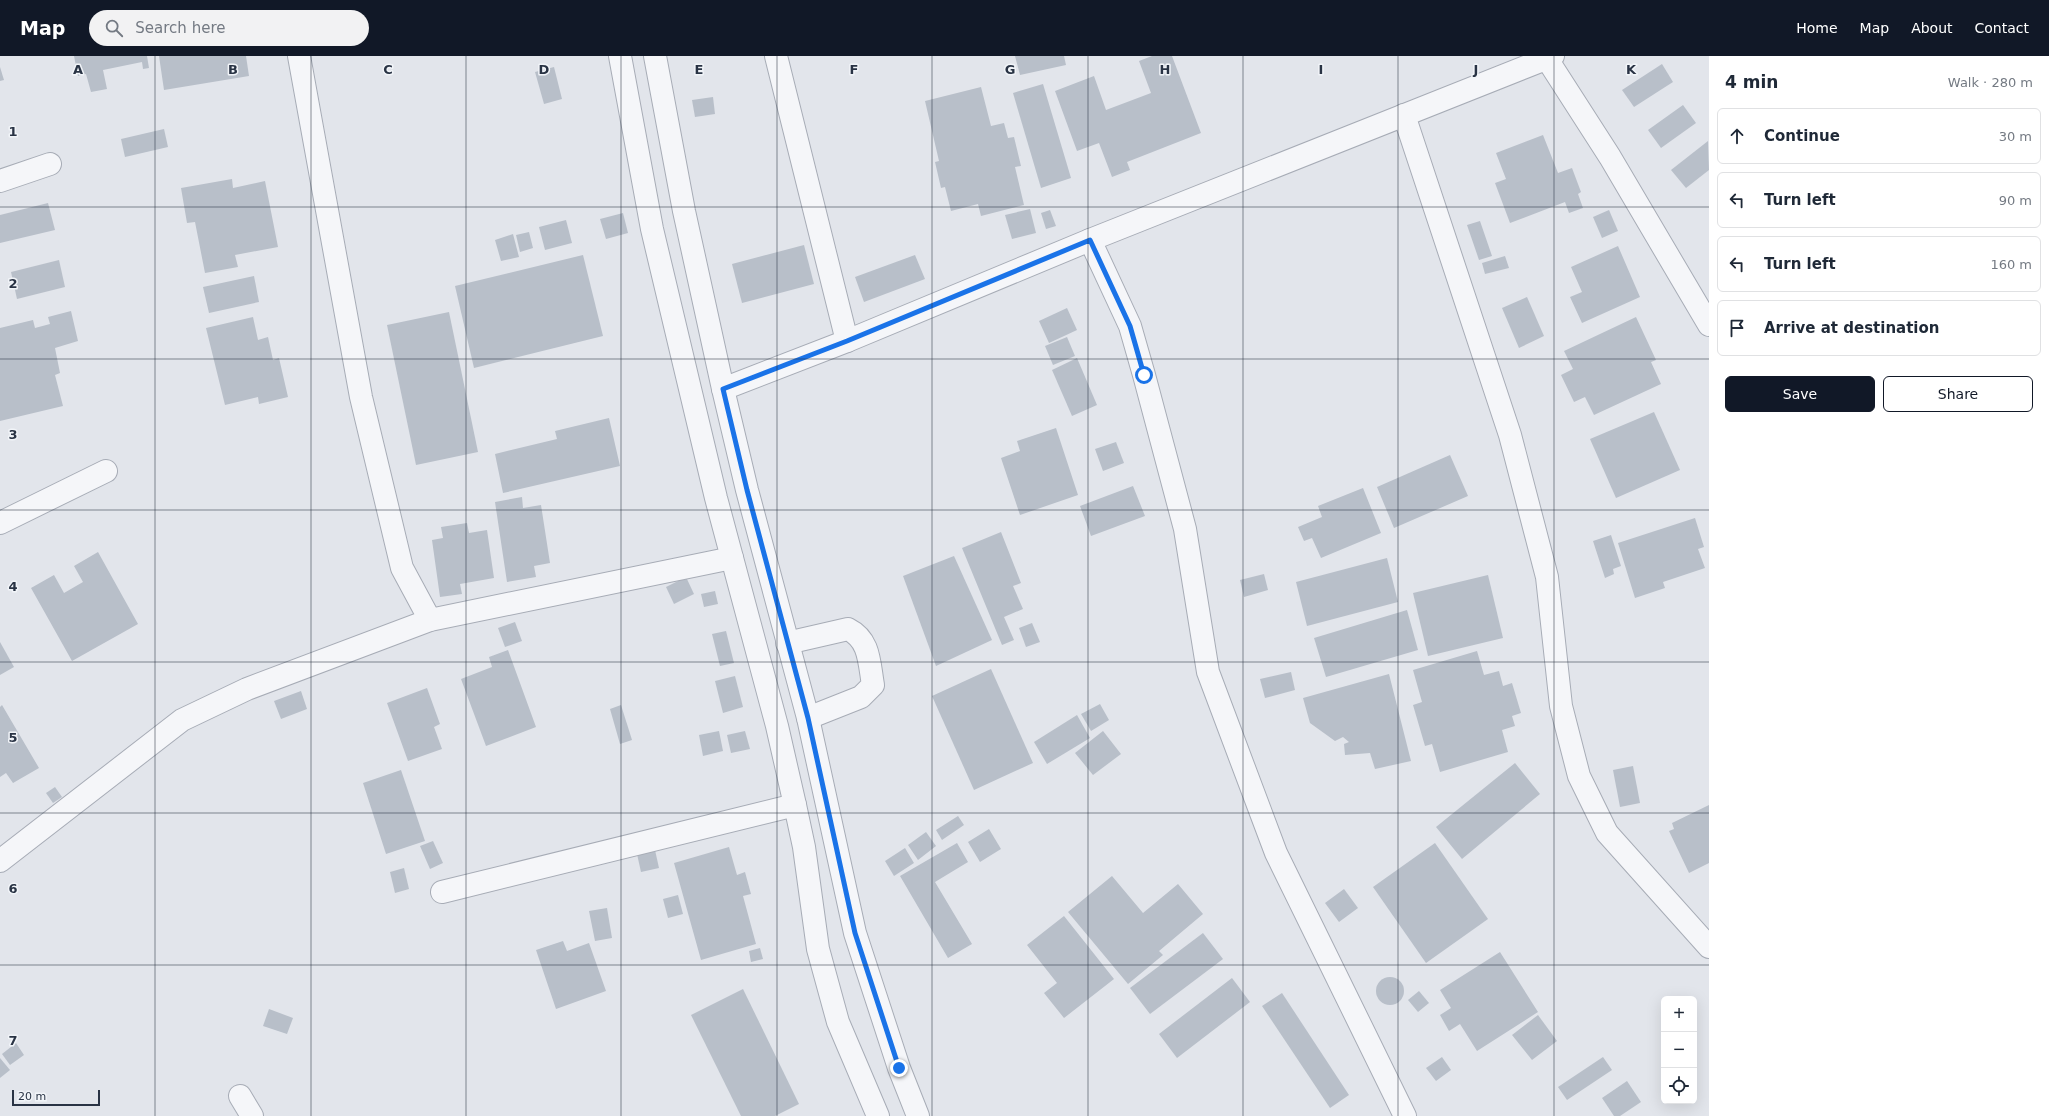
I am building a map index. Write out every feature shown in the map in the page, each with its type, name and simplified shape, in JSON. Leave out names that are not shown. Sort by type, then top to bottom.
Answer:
[{"type":"street","points":[[299,56],[361,397],[402,568],[430,620]]},
{"type":"street","points":[[620,56],[652,229],[700,431],[777,726],[795,805],[804,848],[818,949],[838,1022],[878,1116]]},
{"type":"street","points":[[655,56],[684,211],[723,389],[748,497],[808,718],[855,933],[899,1068],[918,1116]]},
{"type":"street","points":[[776,56],[847,341]]},
{"type":"street","points":[[723,389],[847,341],[1090,240],[1550,58],[1709,325]]},
{"type":"street","points":[[1404,115],[1510,435],[1547,577],[1560,706],[1579,776],[1607,833],[1709,946]]},
{"type":"street","points":[[0,181],[50,164]]},
{"type":"street","points":[[1090,240],[1130,326],[1186,529],[1208,672],[1276,853],[1405,1116]]},
{"type":"street","points":[[0,523],[106,471]]},
{"type":"street","points":[[0,861],[182,720],[247,689],[430,620],[732,558]]},
{"type":"street","points":[[787,643],[848,629],[856,633],[864,642],[873,685],[861,697],[808,718]]},
{"type":"street","points":[[442,892],[795,805]]},
{"type":"street","points":[[240,1096],[252,1116]]},
{"type":"building","points":[[74,56],[147,56],[149,68],[143,69],[142,62],[103,70],[107,89],[91,92],[86,74],[78,76]]},
{"type":"building","points":[[159,56],[246,56],[249,76],[164,90]]},
{"type":"building","points":[[1015,56],[1064,56],[1066,65],[1020,75]]},
{"type":"building","points":[[1152,56],[1172,56],[1201,133],[1127,162],[1130,170],[1112,177],[1099,143],[1077,151],[1055,91],[1094,76],[1106,110],[1151,93],[1139,61]]},
{"type":"building","points":[[1662,64],[1673,82],[1634,107],[1622,90]]},
{"type":"building","points":[[0,67],[4,80],[0,81]]},
{"type":"building","points":[[554,67],[562,99],[544,104],[535,72]]},
{"type":"building","points":[[1043,84],[1071,178],[1041,188],[1013,93]]},
{"type":"building","points":[[981,87],[991,126],[1004,123],[1008,138],[1014,137],[1021,166],[1015,167],[1024,205],[981,216],[978,204],[951,211],[945,187],[941,188],[935,162],[939,161],[925,101]]},
{"type":"building","points":[[713,97],[715,114],[695,117],[692,100]]},
{"type":"building","points":[[1683,105],[1696,123],[1661,148],[1648,130]]},
{"type":"building","points":[[164,129],[168,147],[125,157],[121,139]]},
{"type":"building","points":[[1543,135],[1558,173],[1572,168],[1581,192],[1578,194],[1583,208],[1569,213],[1565,202],[1510,223],[1495,183],[1506,179],[1496,153]]},
{"type":"building","points":[[1708,141],[1709,170],[1686,188],[1671,170]]},
{"type":"building","points":[[232,179],[233,188],[265,181],[278,247],[235,255],[238,267],[205,273],[195,222],[187,223],[181,188]]},
{"type":"building","points":[[48,203],[55,230],[0,243],[0,215]]},
{"type":"building","points":[[1030,209],[1036,233],[1012,239],[1005,215]]},
{"type":"building","points":[[1050,210],[1056,226],[1046,229],[1041,213]]},
{"type":"building","points":[[1609,210],[1618,231],[1602,238],[1593,217]]},
{"type":"building","points":[[623,213],[628,233],[606,239],[600,219]]},
{"type":"building","points":[[566,220],[572,243],[545,250],[539,227]]},
{"type":"building","points":[[1480,221],[1492,256],[1479,260],[1467,225]]},
{"type":"building","points":[[529,232],[533,248],[520,252],[516,235]]},
{"type":"building","points":[[513,234],[519,257],[501,261],[495,240]]},
{"type":"building","points":[[804,245],[814,284],[742,303],[732,264]]},
{"type":"building","points":[[1618,246],[1640,297],[1582,323],[1570,297],[1582,292],[1571,267]]},
{"type":"building","points":[[583,255],[603,336],[474,368],[455,286]]},
{"type":"building","points":[[915,255],[925,279],[864,302],[855,277]]},
{"type":"building","points":[[1505,256],[1509,268],[1485,274],[1482,263]]},
{"type":"building","points":[[59,260],[65,287],[17,299],[11,272]]},
{"type":"building","points":[[254,276],[259,302],[209,313],[203,287]]},
{"type":"building","points":[[1527,297],[1544,336],[1519,348],[1502,308]]},
{"type":"building","points":[[1067,308],[1077,330],[1049,343],[1039,321]]},
{"type":"building","points":[[71,311],[78,341],[55,348],[60,373],[55,375],[63,406],[0,421],[0,328],[33,320],[35,328],[50,324],[48,317]]},
{"type":"building","points":[[449,312],[478,452],[416,465],[387,325]]},
{"type":"building","points":[[253,317],[258,340],[268,337],[273,360],[279,358],[288,397],[259,404],[258,397],[225,405],[206,328]]},
{"type":"building","points":[[1636,317],[1656,360],[1651,362],[1661,384],[1594,415],[1585,397],[1574,402],[1561,375],[1573,369],[1564,351]]},
{"type":"building","points":[[1067,337],[1075,356],[1053,365],[1045,346]]},
{"type":"building","points":[[1077,358],[1097,405],[1072,416],[1052,370]]},
{"type":"building","points":[[1654,412],[1680,470],[1616,498],[1590,439]]},
{"type":"building","points":[[609,418],[620,466],[503,493],[495,454],[557,439],[555,431]]},
{"type":"building","points":[[1056,428],[1078,495],[1020,515],[1001,458],[1020,451],[1017,441]]},
{"type":"building","points":[[1116,442],[1124,463],[1103,471],[1095,449]]},
{"type":"building","points":[[1450,455],[1468,496],[1394,528],[1377,487]]},
{"type":"building","points":[[1133,486],[1145,516],[1091,536],[1080,506]]},
{"type":"building","points":[[1363,488],[1381,533],[1321,558],[1312,538],[1304,541],[1298,527],[1322,517],[1318,506]]},
{"type":"building","points":[[522,497],[523,508],[541,505],[550,563],[534,566],[536,577],[507,582],[495,502]]},
{"type":"building","points":[[1695,518],[1704,547],[1698,549],[1705,568],[1663,582],[1665,588],[1635,598],[1618,543]]},
{"type":"building","points":[[467,523],[469,533],[487,530],[494,578],[460,584],[462,594],[440,597],[432,540],[443,538],[441,527]]},
{"type":"building","points":[[1001,532],[1021,583],[1013,586],[1023,609],[1004,617],[1014,640],[1002,645],[962,548]]},
{"type":"building","points":[[1611,535],[1621,566],[1613,569],[1614,574],[1605,578],[1593,541]]},
{"type":"building","points":[[98,552],[138,624],[72,661],[31,588],[54,575],[64,593],[83,582],[74,566]]},
{"type":"building","points":[[954,556],[992,640],[936,666],[903,576]]},
{"type":"building","points":[[1387,558],[1398,602],[1307,626],[1296,582]]},
{"type":"building","points":[[1264,574],[1268,590],[1244,597],[1240,580]]},
{"type":"building","points":[[1488,575],[1503,638],[1428,656],[1413,593]]},
{"type":"building","points":[[686,577],[694,594],[674,604],[666,587]]},
{"type":"building","points":[[715,591],[718,604],[704,607],[701,594]]},
{"type":"building","points":[[1407,610],[1418,650],[1326,677],[1314,638]]},
{"type":"building","points":[[515,622],[522,641],[505,647],[498,628]]},
{"type":"building","points":[[1032,623],[1040,642],[1026,647],[1019,628]]},
{"type":"building","points":[[726,631],[734,663],[720,666],[712,634]]},
{"type":"building","points":[[0,642],[14,667],[0,675]]},
{"type":"building","points":[[508,650],[536,727],[486,746],[461,679],[492,667],[489,657]]},
{"type":"building","points":[[1477,651],[1484,675],[1499,671],[1503,686],[1512,683],[1521,713],[1512,716],[1515,726],[1502,730],[1508,752],[1440,772],[1432,744],[1425,746],[1413,705],[1422,702],[1413,670]]},
{"type":"building","points":[[991,669],[1033,763],[974,790],[932,696]]},
{"type":"building","points":[[1291,672],[1295,690],[1265,698],[1260,679]]},
{"type":"building","points":[[1389,674],[1411,761],[1375,769],[1370,753],[1345,755],[1344,744],[1349,742],[1343,737],[1335,741],[1310,723],[1303,698]]},
{"type":"building","points":[[735,676],[743,707],[723,713],[715,681]]},
{"type":"building","points":[[427,688],[440,724],[434,727],[442,749],[408,761],[387,703]]},
{"type":"building","points":[[301,691],[307,709],[281,719],[274,701]]},
{"type":"building","points":[[1100,704],[1109,720],[1091,731],[1081,714]]},
{"type":"building","points":[[2,705],[39,768],[13,783],[6,773],[0,777],[0,707]]},
{"type":"building","points":[[621,705],[632,740],[620,744],[610,709]]},
{"type":"building","points":[[1077,715],[1090,738],[1047,764],[1034,742]]},
{"type":"building","points":[[719,731],[723,751],[703,756],[699,735]]},
{"type":"building","points":[[745,731],[750,749],[731,753],[727,735]]},
{"type":"building","points":[[1103,731],[1121,754],[1093,775],[1075,753]]},
{"type":"building","points":[[1515,763],[1540,794],[1462,859],[1436,827]]},
{"type":"building","points":[[1633,766],[1640,803],[1620,807],[1613,770]]},
{"type":"building","points":[[401,770],[425,841],[386,854],[363,783]]},
{"type":"building","points":[[55,787],[62,797],[53,803],[46,793]]},
{"type":"building","points":[[1709,805],[1709,863],[1689,873],[1669,831],[1674,829],[1672,823]]},
{"type":"building","points":[[958,816],[964,825],[942,840],[936,830]]},
{"type":"building","points":[[989,829],[1001,849],[980,862],[968,842]]},
{"type":"building","points":[[926,832],[936,846],[918,860],[908,845]]},
{"type":"building","points":[[433,841],[443,863],[430,869],[420,846]]},
{"type":"building","points":[[957,843],[968,862],[935,882],[972,944],[948,958],[900,876]]},
{"type":"building","points":[[1435,843],[1488,919],[1426,963],[1373,887]]},
{"type":"building","points":[[729,847],[737,875],[745,872],[751,894],[743,896],[756,944],[701,960],[674,863]]},
{"type":"building","points":[[905,848],[914,863],[894,876],[885,861]]},
{"type":"building","points":[[655,850],[659,868],[641,872],[637,854]]},
{"type":"building","points":[[404,868],[409,889],[395,893],[390,872]]},
{"type":"building","points":[[1112,876],[1143,913],[1178,884],[1203,914],[1159,951],[1163,955],[1128,984],[1068,912]]},
{"type":"building","points":[[1344,889],[1358,908],[1339,922],[1325,903]]},
{"type":"building","points":[[678,895],[683,914],[668,918],[663,899]]},
{"type":"building","points":[[607,908],[612,938],[595,941],[589,911]]},
{"type":"building","points":[[1064,916],[1114,979],[1064,1018],[1044,993],[1057,983],[1027,945]]},
{"type":"building","points":[[1203,933],[1223,959],[1150,1014],[1130,988]]},
{"type":"building","points":[[563,941],[567,951],[589,943],[606,991],[556,1009],[536,950]]},
{"type":"building","points":[[760,948],[763,959],[751,962],[749,951]]},
{"type":"building","points":[[1500,952],[1538,1012],[1477,1051],[1460,1024],[1449,1031],[1440,1015],[1451,1008],[1440,990]]},
{"type":"building","points":[[1390,977],[1400,981],[1404,991],[1400,1001],[1390,1005],[1380,1001],[1376,991],[1380,981]]},
{"type":"building","points":[[1232,978],[1250,1002],[1177,1058],[1159,1034]]},
{"type":"building","points":[[743,989],[799,1104],[775,1116],[741,1116],[691,1015]]},
{"type":"building","points":[[1419,991],[1429,1003],[1418,1012],[1408,1000]]},
{"type":"building","points":[[1282,993],[1349,1095],[1330,1108],[1262,1006]]},
{"type":"building","points":[[269,1009],[293,1018],[287,1034],[263,1026]]},
{"type":"building","points":[[1538,1015],[1557,1041],[1532,1060],[1512,1035]]},
{"type":"building","points":[[16,1043],[24,1055],[10,1065],[2,1054]]},
{"type":"building","points":[[1442,1057],[1451,1070],[1436,1081],[1426,1068]]},
{"type":"building","points":[[1603,1057],[1612,1070],[1567,1100],[1558,1087]]},
{"type":"building","points":[[0,1058],[10,1070],[0,1078]]},
{"type":"building","points":[[1627,1081],[1641,1102],[1620,1116],[1614,1116],[1602,1098]]},
{"type":"route","points":[[899,1068],[855,933],[808,718],[763,555],[723,389],[847,341],[1090,240],[1130,326],[1144,375]]}]
